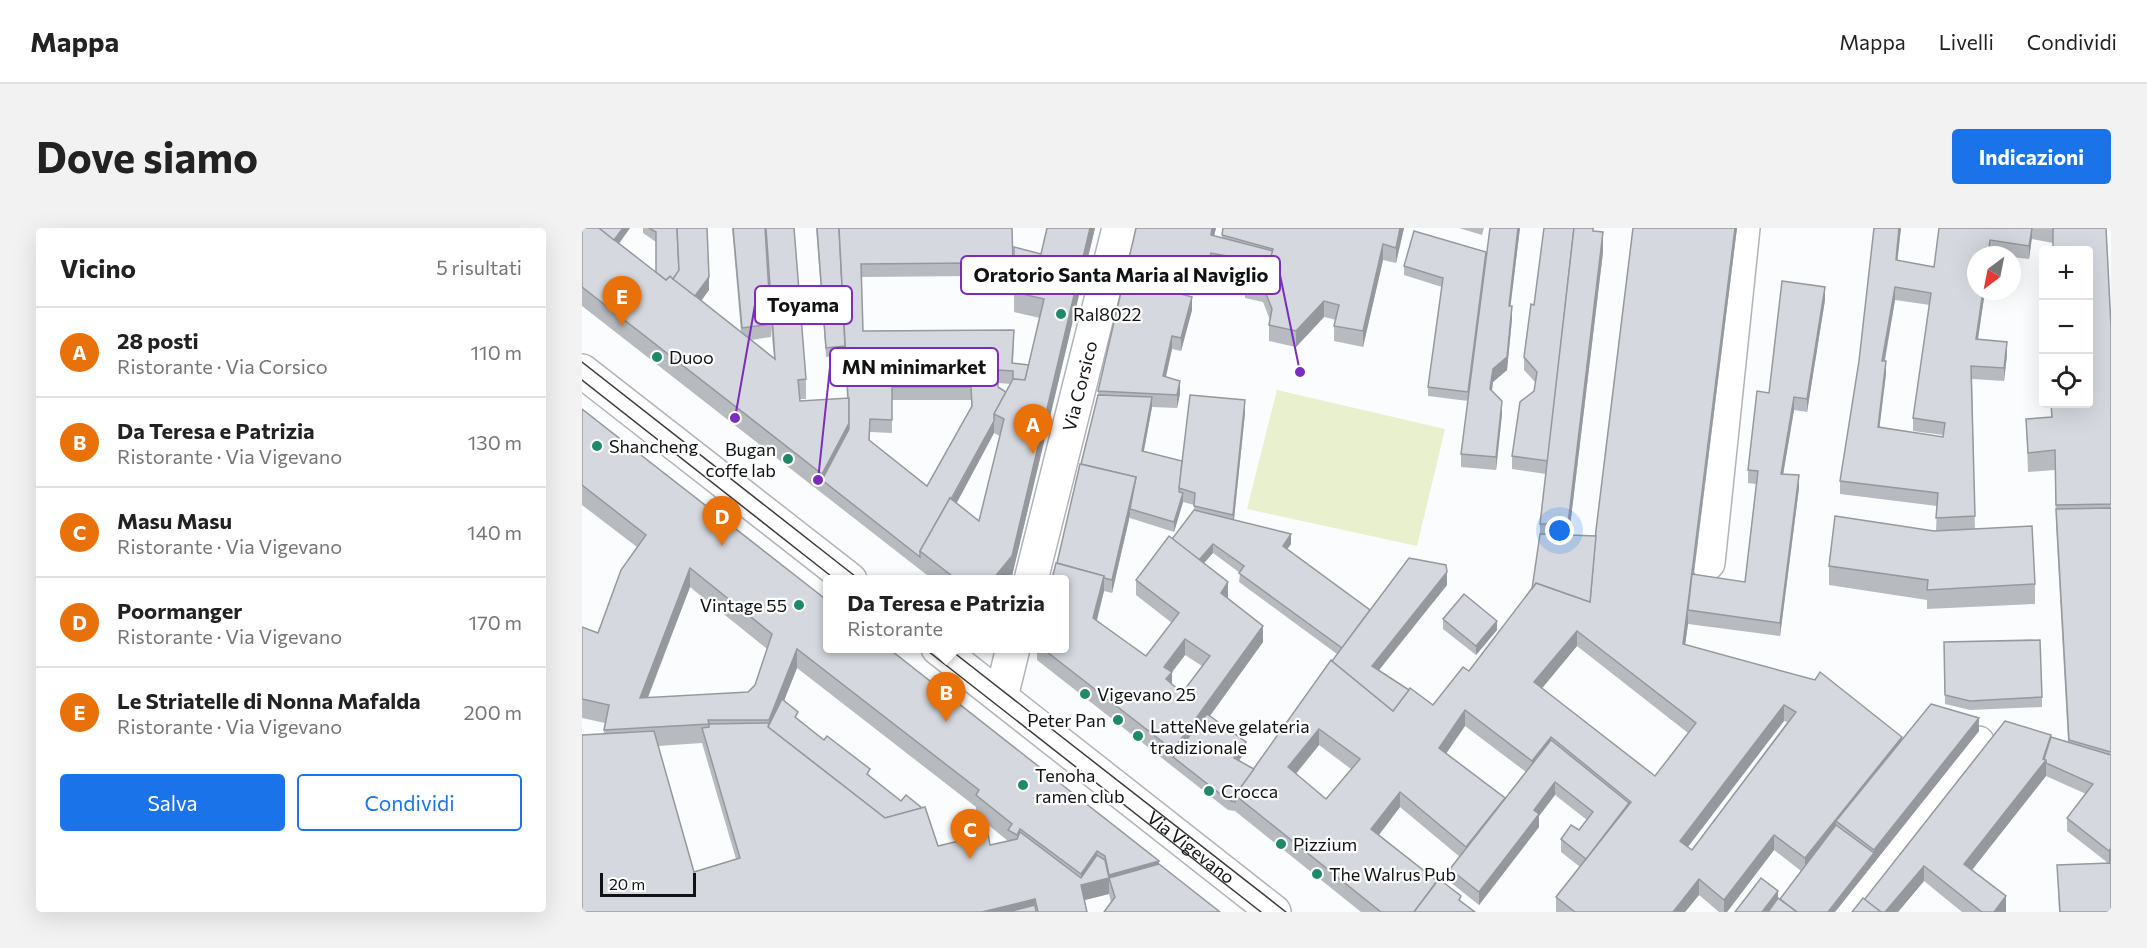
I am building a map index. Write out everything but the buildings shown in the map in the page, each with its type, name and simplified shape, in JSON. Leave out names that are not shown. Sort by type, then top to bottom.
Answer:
[{"type":"street","name":"Via Corsico","points":[[1032,575],[1119,228]]},
{"type":"street","points":[[1708,563],[1743,228]]},
{"type":"street","points":[[582,371],[845,575]]},
{"type":"street","name":"Via Vigevano","points":[[944,653],[1274,912]]},
{"type":"street","points":[[1001,697],[1012,653]]},
{"type":"street","points":[[1850,912],[1978,743]]},
{"type":"green space","points":[[1277,390],[1445,429],[1417,546],[1247,509]]},
{"type":"tram line","points":[[582,362],[854,575]]},
{"type":"tram line","points":[[582,380],[830,575]]},
{"type":"tram line","points":[[930,653],[1261,912]]},
{"type":"tram line","points":[[954,653],[1286,912]]},
{"type":"place","name":"Ral8022","points":[[1061,314]]},
{"type":"place","name":"Le Striatelle di Nonna Mafalda","points":[[622,326]]},
{"type":"place","name":"Duoo","points":[[657,357]]},
{"type":"place","name":"Oratorio Santa Maria al Naviglio","points":[[1300,372]]},
{"type":"place","name":"Toyama","points":[[735,418]]},
{"type":"place","name":"Shancheng","points":[[597,446]]},
{"type":"place","name":"28 posti","points":[[1033,454]]},
{"type":"place","name":"Bugan coffe lab","points":[[788,459]]},
{"type":"place","name":"MN minimarket","points":[[818,480]]},
{"type":"place","name":"Poormanger","points":[[722,546]]},
{"type":"place","name":"Vintage 55","points":[[799,605]]},
{"type":"place","name":"Vigevano 25","points":[[1085,694]]},
{"type":"place","name":"Peter Pan","points":[[1118,720]]},
{"type":"place","name":"Da Teresa e Patrizia","points":[[946,722]]},
{"type":"place","name":"LatteNeve gelateria tradizionale","points":[[1138,736]]},
{"type":"place","name":"Tenoha ramen club","points":[[1023,785]]},
{"type":"place","name":"Crocca","points":[[1209,791]]},
{"type":"place","name":"Pizzium","points":[[1281,844]]},
{"type":"place","name":"Masu Masu","points":[[970,859]]},
{"type":"place","name":"The Walrus Pub","points":[[1317,874]]}]
